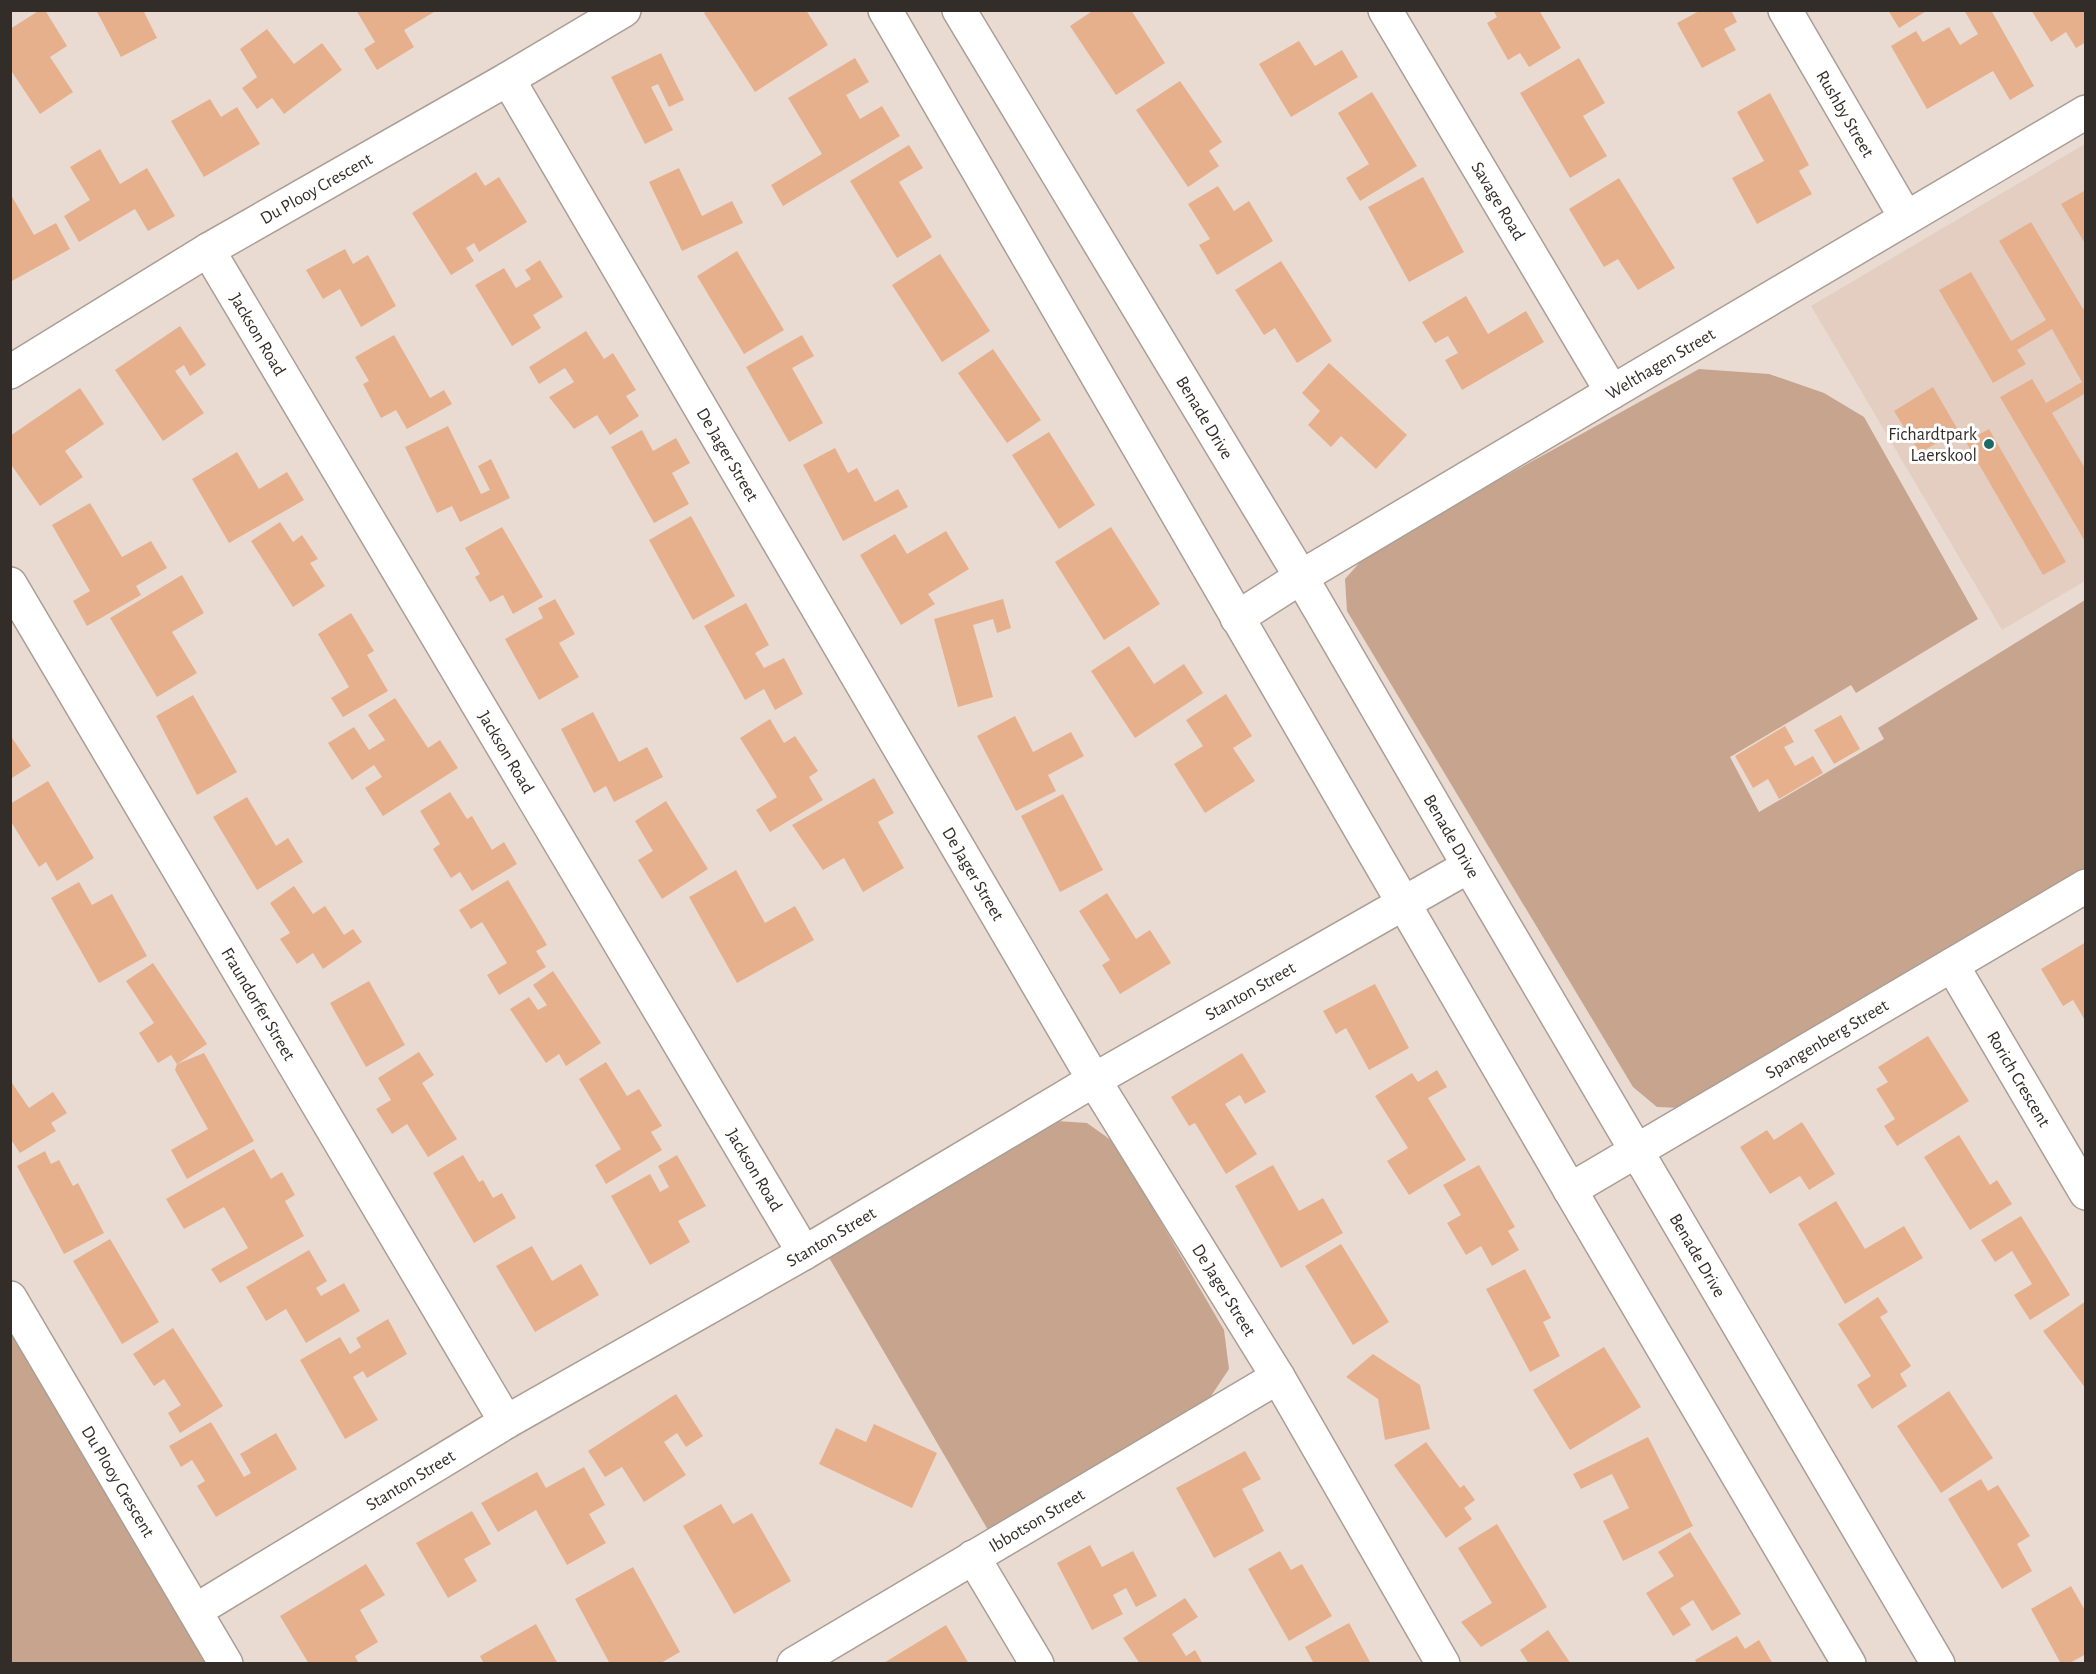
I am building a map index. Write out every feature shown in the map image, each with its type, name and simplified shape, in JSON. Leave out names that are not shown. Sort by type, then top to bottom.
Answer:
[{"type":"street","name":"Du Plooy Crescent","points":[[10,372],[208,250],[624,10]]},
{"type":"street","points":[[885,10],[1570,1190],[1849,1664]]},
{"type":"street","name":"Benade Drive","points":[[959,10],[1301,577],[1468,866],[1938,1664]]},
{"type":"street","name":"Savage Road","points":[[1385,10],[1612,392]]},
{"type":"street","name":"Rushby Street","points":[[1785,10],[1906,218]]},
{"type":"street","name":"De Jager Street","points":[[508,79],[1094,1080],[1278,1377],[1443,1664]]},
{"type":"street","name":"Welthagen Street","points":[[1237,618],[1301,577],[2085,112]]},
{"type":"street","name":"Jackson Road","points":[[208,250],[804,1253]]},
{"type":"street","name":"Fraundorfer Street","points":[[10,584],[506,1422]]},
{"type":"street","name":"Stanton Street","points":[[195,1611],[506,1422],[804,1253],[1094,1080],[1468,866]]},
{"type":"street","name":"Spangenberg Street","points":[[1570,1190],[2085,886]]},
{"type":"street","name":"Rorich Crescent","points":[[1952,965],[2085,1193]]},
{"type":"street","name":"Du Plooy Crescent","points":[[10,1298],[226,1664]]},
{"type":"street","name":"Ibbotson Street","points":[[794,1664],[1278,1377]]},
{"type":"street","points":[[973,1557],[1036,1664]]},
{"type":"shaded area","name":"Fichardtpark Laerskool","points":[[2085,144],[2085,581],[2002,630],[1811,306]]},
{"type":"shaded area","points":[[1699,369],[1769,374],[1824,393],[1864,417],[1978,619],[1856,693],[1851,685],[1730,757],[1759,812],[1884,739],[1878,728],[2085,600],[2085,871],[1681,1108],[1657,1107],[1633,1087],[1347,611],[1345,579],[1370,551]]},
{"type":"shaded area","points":[[1057,1121],[1087,1123],[1115,1143],[1224,1330],[1229,1369],[1205,1405],[988,1530],[828,1256]]},
{"type":"shaded area","points":[[11,1313],[218,1663],[11,1663]]},
{"type":"building","points":[[40,10],[45,10],[67,46],[50,57],[73,92],[40,114],[10,69],[10,29]]},
{"type":"building","points":[[96,10],[143,10],[157,38],[121,57]]},
{"type":"building","points":[[356,10],[433,10],[434,12],[404,30],[414,47],[377,70],[364,49],[375,42]]},
{"type":"building","points":[[708,10],[806,10],[828,45],[755,92],[704,13]]},
{"type":"building","points":[[1094,10],[1131,10],[1165,63],[1116,95],[1070,26]]},
{"type":"building","points":[[1493,10],[1539,10],[1561,48],[1529,67],[1520,53],[1508,60],[1487,23],[1497,17]]},
{"type":"building","points":[[1701,10],[1731,10],[1737,22],[1724,29],[1736,50],[1702,68],[1677,23]]},
{"type":"building","points":[[1888,10],[1928,10],[1899,28]]},
{"type":"building","points":[[1964,10],[1991,10],[2034,86],[2010,100],[1993,71],[1927,109],[1891,46],[1916,31],[1923,42],[1949,27],[1960,45],[1978,34]]},
{"type":"building","points":[[2031,10],[2086,10],[2086,42],[2076,48],[2066,32],[2051,42]]},
{"type":"building","points":[[267,29],[294,64],[322,43],[342,70],[284,114],[272,98],[257,109],[242,88],[257,77],[240,49]]},
{"type":"building","points":[[1299,41],[1315,66],[1342,50],[1358,77],[1291,117],[1259,64]]},
{"type":"building","points":[[661,53],[684,100],[669,107],[658,84],[651,87],[673,130],[645,144],[611,77]]},
{"type":"building","points":[[855,58],[869,82],[846,95],[860,119],[882,106],[900,136],[783,206],[771,185],[822,154],[788,98]]},
{"type":"building","points":[[1579,58],[1605,103],[1583,116],[1607,156],[1570,178],[1520,93]]},
{"type":"building","points":[[1180,81],[1222,142],[1209,151],[1219,166],[1188,187],[1136,110]]},
{"type":"building","points":[[1372,92],[1417,166],[1360,201],[1346,178],[1369,164],[1338,113]]},
{"type":"building","points":[[1770,93],[1809,165],[1799,171],[1812,194],[1757,224],[1732,178],[1764,161],[1737,112]]},
{"type":"building","points":[[210,99],[221,117],[237,107],[260,144],[204,177],[171,121]]},
{"type":"building","points":[[909,145],[923,168],[899,182],[932,237],[897,258],[850,181]]},
{"type":"building","points":[[100,149],[120,184],[147,168],[175,216],[148,231],[135,209],[79,242],[64,216],[90,200],[70,167]]},
{"type":"building","points":[[679,168],[702,216],[732,201],[743,223],[682,251],[649,182]]},
{"type":"building","points":[[476,172],[485,186],[499,177],[527,222],[479,252],[474,243],[466,248],[474,261],[451,275],[412,213]]},
{"type":"building","points":[[1423,177],[1464,252],[1409,282],[1368,207]]},
{"type":"building","points":[[1619,178],[1675,268],[1638,290],[1618,259],[1604,267],[1569,209]]},
{"type":"building","points":[[1218,186],[1234,211],[1249,201],[1273,241],[1217,275],[1199,245],[1210,239],[1188,204]]},
{"type":"building","points":[[2086,190],[2086,245],[2061,204]]},
{"type":"building","points":[[10,193],[34,235],[56,223],[70,249],[10,282]]},
{"type":"building","points":[[2031,222],[2083,309],[2086,307],[2086,393],[2052,413],[2086,470],[2086,543],[2000,397],[2032,379],[2046,403],[2082,382],[2052,329],[2017,350],[2026,364],[1993,383],[1939,290],[1971,272],[2011,341],[2046,320],[1999,241]]},
{"type":"building","points":[[345,249],[353,264],[368,255],[396,306],[361,327],[340,289],[323,299],[306,270]]},
{"type":"building","points":[[737,251],[784,330],[744,354],[697,276]]},
{"type":"building","points":[[940,254],[990,331],[942,362],[892,285]]},
{"type":"building","points":[[540,260],[563,297],[533,315],[541,328],[512,346],[475,285],[504,268],[516,288],[531,279],[525,270]]},
{"type":"building","points":[[1281,261],[1332,341],[1297,363],[1275,328],[1264,335],[1235,290]]},
{"type":"building","points":[[1466,296],[1488,334],[1526,311],[1544,342],[1462,390],[1445,360],[1458,353],[1448,336],[1435,343],[1422,322]]},
{"type":"building","points":[[180,326],[206,365],[190,376],[184,365],[175,371],[204,413],[163,441],[115,370]]},
{"type":"building","points":[[586,331],[604,359],[613,353],[636,390],[626,396],[639,416],[610,435],[597,415],[574,429],[549,397],[574,382],[565,368],[539,384],[529,367]]},
{"type":"building","points":[[394,335],[430,398],[444,390],[452,404],[407,429],[396,410],[381,418],[363,384],[369,381],[355,357]]},
{"type":"building","points":[[802,335],[814,356],[792,368],[823,423],[789,442],[746,367]]},
{"type":"building","points":[[993,349],[1041,420],[1007,443],[958,373]]},
{"type":"building","points":[[1329,363],[1407,435],[1376,469],[1341,436],[1331,447],[1308,425],[1320,411],[1302,393]]},
{"type":"building","points":[[1933,387],[1958,430],[1920,453],[1894,411]]},
{"type":"building","points":[[80,388],[104,424],[65,451],[83,477],[40,506],[10,463],[10,436]]},
{"type":"building","points":[[448,426],[481,494],[490,490],[478,466],[491,459],[510,498],[460,522],[452,506],[437,513],[405,447]]},
{"type":"building","points":[[1989,429],[2066,562],[2043,575],[1966,442]]},
{"type":"building","points":[[642,430],[653,451],[676,438],[690,463],[672,473],[689,504],[654,523],[611,447]]},
{"type":"building","points":[[1049,432],[1095,505],[1059,529],[1012,455]]},
{"type":"building","points":[[835,448],[848,473],[857,468],[875,502],[898,489],[908,507],[843,541],[803,465]]},
{"type":"building","points":[[237,452],[259,489],[287,472],[304,500],[229,543],[192,479]]},
{"type":"building","points":[[90,503],[122,557],[151,541],[167,568],[136,586],[141,595],[87,626],[73,601],[90,591],[52,525]]},
{"type":"building","points":[[691,516],[735,596],[693,620],[649,540]]},
{"type":"building","points":[[280,522],[293,542],[302,535],[318,559],[310,563],[325,586],[293,607],[251,541]]},
{"type":"building","points":[[502,527],[543,597],[513,614],[503,595],[490,602],[475,577],[480,574],[465,548]]},
{"type":"building","points":[[1111,527],[1160,604],[1104,640],[1055,562]]},
{"type":"building","points":[[946,531],[969,569],[928,594],[935,604],[901,625],[860,555],[895,534],[907,554]]},
{"type":"building","points":[[182,575],[204,613],[172,632],[197,673],[157,697],[110,618]]},
{"type":"building","points":[[555,599],[575,634],[559,643],[579,677],[539,700],[505,639],[543,618],[538,608]]},
{"type":"building","points":[[1003,599],[1011,628],[997,633],[993,619],[973,625],[993,697],[958,707],[934,619]]},
{"type":"building","points":[[746,603],[769,645],[755,653],[764,668],[784,658],[803,694],[775,710],[764,689],[745,700],[704,626]]},
{"type":"building","points":[[351,613],[374,651],[367,655],[388,691],[343,717],[331,698],[349,687],[318,634]]},
{"type":"building","points":[[1129,646],[1154,684],[1184,664],[1203,693],[1135,738],[1091,671]]},
{"type":"building","points":[[1226,694],[1252,736],[1233,748],[1255,781],[1205,813],[1174,764],[1203,746],[1186,720]]},
{"type":"building","points":[[193,695],[237,772],[197,795],[156,716]]},
{"type":"building","points":[[395,698],[428,748],[440,740],[458,768],[383,816],[365,788],[382,777],[374,765],[352,780],[328,743],[354,727],[369,750],[385,740],[368,715]]},
{"type":"building","points":[[593,712],[619,762],[647,747],[663,777],[614,802],[606,786],[594,793],[561,729]]},
{"type":"building","points":[[1841,715],[1860,749],[1834,764],[1814,730]]},
{"type":"building","points":[[1015,716],[1033,752],[1071,732],[1084,756],[1048,775],[1056,791],[1016,811],[977,736]]},
{"type":"building","points":[[770,719],[784,743],[795,736],[818,771],[809,777],[823,800],[770,832],[756,810],[777,797],[740,738]]},
{"type":"building","points":[[1785,726],[1794,742],[1784,747],[1795,766],[1813,756],[1823,773],[1779,799],[1768,779],[1753,788],[1735,756]]},
{"type":"building","points":[[10,735],[31,766],[10,779]]},
{"type":"building","points":[[874,778],[894,813],[878,822],[904,868],[863,892],[844,858],[823,870],[792,825]]},
{"type":"building","points":[[48,781],[94,858],[57,881],[46,862],[39,867],[10,820],[10,804]]},
{"type":"building","points":[[450,792],[467,819],[472,816],[492,850],[504,842],[517,864],[472,891],[460,872],[451,878],[433,849],[440,844],[420,811]]},
{"type":"building","points":[[1063,794],[1103,870],[1060,892],[1021,816]]},
{"type":"building","points":[[247,797],[276,846],[288,838],[303,862],[257,890],[213,817]]},
{"type":"building","points":[[666,801],[708,869],[662,899],[638,860],[653,851],[635,821]]},
{"type":"building","points":[[736,870],[765,923],[795,906],[814,940],[737,983],[689,897]]},
{"type":"building","points":[[508,880],[547,945],[536,951],[546,967],[499,995],[487,975],[507,963],[482,922],[471,929],[459,910]]},
{"type":"building","points":[[79,882],[92,905],[112,894],[147,956],[99,983],[51,898]]},
{"type":"building","points":[[294,886],[313,914],[325,906],[344,935],[353,929],[362,942],[323,969],[313,953],[297,964],[280,939],[290,933],[270,903]]},
{"type":"building","points":[[1107,893],[1136,939],[1150,930],[1171,963],[1120,994],[1102,965],[1110,960],[1079,911]]},
{"type":"building","points":[[2086,942],[2086,1022],[2073,1000],[2063,1006],[2041,969]]},
{"type":"building","points":[[153,963],[207,1044],[177,1064],[171,1055],[158,1063],[139,1033],[154,1023],[126,981]]},
{"type":"building","points":[[553,971],[601,1043],[566,1066],[559,1054],[546,1063],[510,1009],[529,997],[538,1010],[547,1005],[533,985]]},
{"type":"building","points":[[369,981],[405,1045],[366,1067],[330,1003]]},
{"type":"building","points":[[1375,984],[1409,1048],[1369,1070],[1346,1028],[1336,1034],[1323,1011]]},
{"type":"building","points":[[1928,1036],[1969,1101],[1897,1146],[1884,1126],[1895,1119],[1876,1089],[1888,1082],[1878,1067]]},
{"type":"building","points":[[419,1052],[434,1075],[422,1083],[457,1139],[428,1157],[407,1124],[392,1134],[376,1109],[391,1100],[378,1078]]},
{"type":"building","points":[[204,1053],[254,1141],[187,1179],[171,1150],[208,1129],[175,1070],[177,1064]]},
{"type":"building","points":[[1242,1053],[1266,1092],[1245,1104],[1240,1095],[1225,1104],[1257,1154],[1226,1174],[1195,1123],[1189,1126],[1171,1097]]},
{"type":"building","points":[[606,1062],[627,1096],[639,1089],[662,1126],[651,1132],[662,1150],[606,1184],[595,1165],[621,1149],[579,1079]]},
{"type":"building","points":[[1437,1070],[1447,1087],[1428,1098],[1466,1160],[1409,1195],[1387,1161],[1408,1148],[1375,1096],[1412,1073],[1418,1082]]},
{"type":"building","points":[[10,1080],[29,1108],[53,1092],[67,1113],[51,1123],[56,1131],[20,1153],[10,1138]]},
{"type":"building","points":[[1802,1122],[1835,1174],[1809,1190],[1800,1176],[1770,1194],[1740,1147],[1767,1130],[1774,1140]]},
{"type":"building","points":[[1959,1135],[1990,1185],[1997,1180],[2012,1204],[1970,1230],[1924,1157]]},
{"type":"building","points":[[254,1149],[271,1179],[282,1172],[295,1195],[285,1201],[304,1236],[220,1283],[211,1269],[248,1248],[224,1207],[184,1229],[166,1199]]},
{"type":"building","points":[[45,1151],[51,1164],[59,1160],[73,1186],[78,1183],[104,1233],[64,1254],[17,1166]]},
{"type":"building","points":[[463,1155],[479,1182],[483,1180],[493,1198],[502,1193],[516,1218],[474,1243],[433,1173]]},
{"type":"building","points":[[677,1155],[706,1206],[678,1221],[690,1242],[650,1265],[611,1196],[650,1174],[660,1192],[669,1187],[658,1166]]},
{"type":"building","points":[[1273,1165],[1299,1211],[1323,1198],[1343,1233],[1281,1268],[1235,1186]]},
{"type":"building","points":[[1479,1165],[1515,1227],[1508,1231],[1519,1250],[1492,1266],[1481,1246],[1466,1255],[1447,1223],[1461,1215],[1443,1185]]},
{"type":"building","points":[[1836,1201],[1865,1249],[1904,1226],[1923,1258],[1845,1304],[1798,1224]]},
{"type":"building","points":[[2021,1216],[2070,1295],[2030,1320],[2014,1295],[2032,1284],[2012,1251],[1995,1262],[1981,1240]]},
{"type":"building","points":[[110,1239],[159,1322],[122,1344],[73,1261]]},
{"type":"building","points":[[1341,1244],[1389,1322],[1353,1345],[1305,1266]]},
{"type":"building","points":[[532,1246],[552,1281],[581,1264],[599,1295],[535,1332],[496,1266]]},
{"type":"building","points":[[309,1250],[327,1281],[316,1288],[321,1296],[344,1283],[360,1311],[306,1343],[286,1309],[266,1321],[246,1287]]},
{"type":"building","points":[[1525,1269],[1551,1318],[1543,1322],[1560,1356],[1530,1372],[1486,1289]]},
{"type":"building","points":[[1878,1297],[1888,1312],[1880,1317],[1911,1366],[1900,1374],[1907,1386],[1872,1409],[1857,1385],[1871,1376],[1838,1324]]},
{"type":"building","points":[[2086,1301],[2086,1389],[2043,1331]]},
{"type":"building","points":[[388,1319],[407,1354],[367,1378],[363,1371],[353,1377],[378,1420],[345,1439],[300,1360],[340,1337],[350,1354],[361,1347],[356,1338]]},
{"type":"building","points":[[173,1328],[223,1406],[180,1433],[168,1413],[181,1405],[164,1379],[154,1386],[133,1354]]},
{"type":"building","points":[[1604,1347],[1641,1407],[1570,1450],[1533,1390]]},
{"type":"building","points":[[1373,1354],[1420,1385],[1430,1429],[1385,1440],[1378,1399],[1346,1377]]},
{"type":"building","points":[[1949,1391],[1993,1458],[1941,1493],[1897,1426]]},
{"type":"building","points":[[676,1394],[703,1436],[686,1447],[677,1433],[664,1442],[686,1475],[644,1502],[622,1467],[605,1477],[588,1451]]},
{"type":"building","points":[[211,1422],[244,1477],[251,1473],[240,1454],[276,1433],[297,1469],[216,1517],[197,1486],[205,1481],[192,1460],[181,1467],[169,1446]]},
{"type":"building","points":[[874,1424],[937,1453],[912,1508],[819,1464],[836,1428],[866,1442]]},
{"type":"building","points":[[1648,1437],[1693,1526],[1623,1561],[1603,1521],[1629,1508],[1612,1474],[1581,1489],[1573,1474]]},
{"type":"building","points":[[1426,1442],[1460,1488],[1464,1485],[1475,1500],[1464,1508],[1472,1519],[1446,1538],[1394,1465]]},
{"type":"building","points":[[1245,1451],[1261,1479],[1242,1489],[1264,1531],[1214,1558],[1176,1488]]},
{"type":"building","points":[[584,1467],[605,1505],[589,1514],[606,1543],[567,1565],[536,1510],[498,1532],[481,1503],[537,1472],[546,1488]]},
{"type":"building","points":[[1981,1479],[1988,1491],[1998,1485],[2030,1536],[2017,1544],[2032,1571],[2002,1589],[1948,1499]]},
{"type":"building","points":[[721,1504],[733,1524],[752,1513],[791,1581],[734,1614],[683,1526]]},
{"type":"building","points":[[472,1511],[491,1544],[464,1559],[477,1581],[448,1598],[416,1543]]},
{"type":"building","points":[[1497,1524],[1547,1607],[1481,1647],[1461,1622],[1492,1603],[1458,1548]]},
{"type":"building","points":[[1690,1532],[1741,1614],[1712,1631],[1693,1600],[1680,1608],[1691,1625],[1673,1636],[1646,1593],[1674,1576],[1658,1552]]},
{"type":"building","points":[[1090,1545],[1102,1567],[1133,1551],[1157,1596],[1136,1607],[1126,1588],[1113,1595],[1123,1614],[1092,1630],[1057,1563]]},
{"type":"building","points":[[1280,1551],[1291,1570],[1302,1564],[1332,1616],[1289,1641],[1248,1569]]},
{"type":"building","points":[[366,1564],[385,1595],[360,1610],[378,1642],[355,1656],[359,1664],[309,1664],[280,1616]]},
{"type":"building","points":[[633,1567],[680,1652],[659,1664],[610,1664],[575,1599]]},
{"type":"building","points":[[2071,1586],[2086,1612],[2086,1654],[2068,1664],[2061,1664],[2031,1609]]},
{"type":"building","points":[[1185,1598],[1198,1617],[1172,1634],[1186,1656],[1195,1650],[1203,1664],[1140,1664],[1123,1638]]},
{"type":"building","points":[[1349,1623],[1371,1664],[1314,1664],[1305,1647]]},
{"type":"building","points":[[536,1624],[558,1664],[484,1664],[480,1656]]},
{"type":"building","points":[[946,1625],[969,1664],[882,1664]]},
{"type":"building","points":[[1548,1630],[1571,1664],[1529,1664],[1520,1650]]},
{"type":"building","points":[[1737,1636],[1745,1649],[1759,1640],[1773,1664],[1697,1664],[1695,1660]]},
{"type":"place","name":"Fichardtpark Laerskool","points":[[1989,444]]}]
